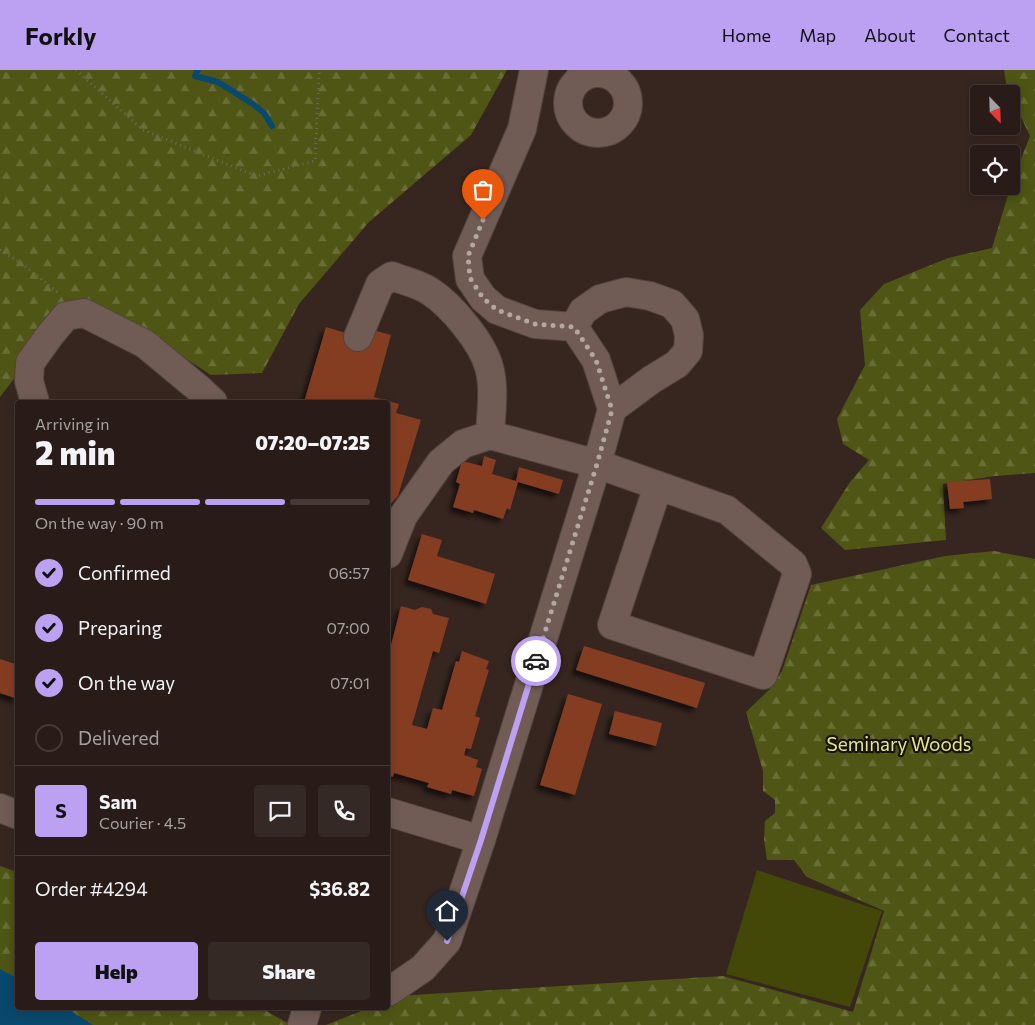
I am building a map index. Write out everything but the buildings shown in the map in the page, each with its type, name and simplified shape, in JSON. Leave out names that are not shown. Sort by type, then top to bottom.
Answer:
[{"type":"lane","points":[[534,70],[522,129],[468,256],[470,278],[483,298],[497,310],[535,324],[574,327]]},
{"type":"lane","points":[[544,70],[570,89]]},
{"type":"lane","points":[[358,337],[380,284],[392,276],[430,291],[459,317],[484,354],[490,368],[492,393],[490,435]]},
{"type":"lane","points":[[574,327],[583,311],[600,299],[626,292],[650,296],[672,304],[685,319],[689,335],[688,351],[677,364],[651,380],[612,410]]},
{"type":"lane","points":[[34,400],[29,380],[30,363],[66,316],[84,312],[145,344],[211,400]]},
{"type":"lane","points":[[390,991],[423,968],[447,941],[481,840],[612,410],[596,360],[574,327]]},
{"type":"lane","points":[[390,549],[403,516],[441,462],[463,444],[490,435],[597,464],[727,510],[794,564],[797,574],[763,674],[612,625],[658,486]]},
{"type":"lane","points":[[390,813],[481,840]]},
{"type":"lane","points":[[302,1025],[306,1010]]},
{"type":"path","points":[[76,70],[143,130],[256,176],[314,161],[319,73],[317,70]]},
{"type":"path","points":[[0,250],[22,264],[84,312]]},
{"type":"green space","points":[[0,70],[507,70],[471,135],[369,222],[299,304],[262,373],[211,375],[120,316],[50,332],[0,397]]},
{"type":"green space","points":[[1004,70],[1035,70],[1035,473],[995,476],[943,484],[946,540],[845,550],[821,528],[850,482],[869,460],[843,444],[837,419],[865,365],[860,310],[884,284],[948,258],[992,248],[1008,195],[1020,195],[1020,162],[1030,136],[1020,115],[1020,85],[1006,85]]},
{"type":"green space","name":"Seminary Woods","points":[[994,551],[1035,559],[1035,1025],[326,1025],[364,1010],[390,1010],[390,999],[398,996],[723,976],[853,1012],[884,911],[807,877],[794,860],[767,860],[764,839],[765,821],[775,813],[775,800],[763,791],[763,771],[746,712],[770,689],[782,671],[811,585],[945,556]]},
{"type":"green space","points":[[0,866],[15,871],[15,1010],[265,1010],[291,1025],[0,1025]]},
{"type":"green space","points":[[757,870],[882,911],[850,1007],[726,974]]},
{"type":"water","points":[[0,969],[15,977],[15,1010],[69,1010],[93,1025],[0,1025]]},
{"type":"waterway","points":[[198,70],[195,76],[218,82],[253,104],[264,113],[272,126]]},
{"type":"way so far","points":[[483,220],[468,256],[470,278],[483,298],[497,310],[535,324],[574,327],[596,360],[612,410],[536,661]]},
{"type":"route","points":[[447,941],[481,840],[536,661]]}]
